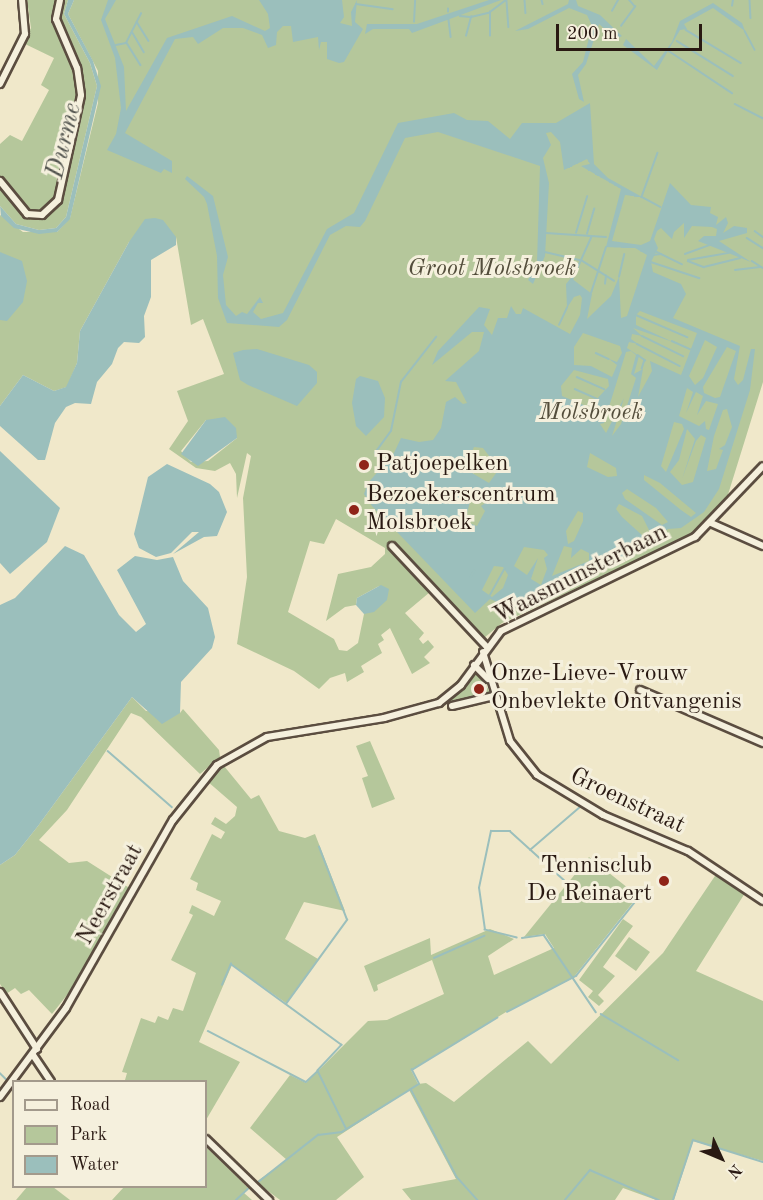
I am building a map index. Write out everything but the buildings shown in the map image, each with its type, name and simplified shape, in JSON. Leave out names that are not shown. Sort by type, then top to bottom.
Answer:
[{"type":"street","points":[[0,84],[25,34],[22,0]]},
{"type":"street","points":[[0,182],[27,214],[42,215],[58,200],[81,95],[76,68],[56,19],[60,0]]},
{"type":"street","name":"Waasmunsterbaan","points":[[273,735],[427,707],[451,694],[485,650],[512,625],[687,542],[711,523],[763,466]]},
{"type":"street","points":[[711,523],[763,546]]},
{"type":"street","points":[[392,546],[485,650]]},
{"type":"street","name":"Groenstraat","points":[[485,650],[489,679],[510,741],[537,775],[603,815],[688,851],[763,901]]},
{"type":"street","points":[[474,665],[489,679]]},
{"type":"street","points":[[640,690],[763,743]]},
{"type":"street","points":[[452,706],[494,696]]},
{"type":"street","name":"Neerstraat","points":[[13,1080],[35,1052],[91,968],[193,792],[226,758],[273,735]]},
{"type":"street","points":[[0,992],[35,1052],[40,1071]]},
{"type":"street","points":[[26,1064],[40,1071],[49,1080]]},
{"type":"street","name":"Neerstraat","points":[[0,1096],[12,1081]]},
{"type":"street","points":[[207,1140],[269,1200]]},
{"type":"green space","points":[[27,0],[68,0],[64,14],[90,63],[97,86],[66,217],[56,228],[39,230],[16,224],[0,206],[0,144],[10,135],[22,141],[49,90],[41,85],[54,58],[23,43],[31,28]]},
{"type":"green space","name":"Groot Molsbroek","points":[[74,0],[763,0],[763,382],[726,501],[688,536],[502,623],[478,643],[430,592],[405,613],[424,633],[419,639],[423,644],[428,640],[434,647],[424,657],[430,663],[412,674],[390,628],[381,635],[384,640],[378,644],[382,653],[361,666],[364,672],[347,682],[345,673],[330,678],[319,689],[294,671],[237,644],[247,577],[243,498],[251,456],[247,453],[237,498],[236,474],[230,463],[215,471],[196,468],[169,449],[188,421],[177,391],[224,374],[203,319],[191,325],[176,237],[129,242],[80,331],[77,363],[67,387],[54,391],[23,375],[0,406],[0,215],[23,232],[57,232],[70,218],[98,103],[98,71],[68,14]],"holes":[[[206,420],[237,438],[208,461],[191,462],[181,451]],[[336,519],[385,548],[385,554],[371,567],[338,574],[326,621],[345,607],[356,605],[357,598],[379,586],[364,614],[358,643],[347,651],[339,650],[334,639],[288,612],[310,541],[324,544]]]},
{"type":"green space","points":[[480,673],[490,693],[443,704],[454,698],[473,675]]},
{"type":"green space","points":[[132,697],[146,711],[180,713],[183,709],[219,750],[220,757],[200,774],[141,717],[131,713],[67,810],[39,840],[69,863],[87,861],[131,889],[78,981],[52,1014],[29,990],[21,994],[15,988],[6,994],[0,984],[0,865],[15,855],[38,826]]},
{"type":"green space","points":[[370,741],[395,799],[372,808],[362,778],[368,776],[356,746]]},
{"type":"green space","points":[[224,766],[251,799],[259,795],[279,831],[305,838],[315,834],[345,911],[304,902],[285,939],[318,959],[286,1003],[232,965],[199,1042],[240,1062],[207,1118],[207,1080],[125,1080],[127,1073],[122,1072],[141,1018],[155,1023],[158,1016],[168,1020],[173,1008],[183,1011],[196,973],[171,960],[193,915],[189,913],[192,905],[214,916],[221,901],[196,890],[198,883],[190,879],[212,834],[221,839],[225,832],[211,824],[215,817],[226,824],[235,816],[237,807],[207,781]]},
{"type":"green space","points":[[589,857],[638,896],[573,978],[506,1012],[411,1070],[418,1084],[426,1083],[454,1102],[528,1041],[551,1064],[663,953],[717,873],[745,893],[696,971],[763,1001],[763,1161],[693,1141],[674,1200],[656,1200],[623,1188],[615,1200],[411,1200],[402,1189],[456,1179],[409,1090],[337,1137],[364,1177],[336,1200],[280,1200],[256,1182],[287,1160],[250,1128],[290,1075],[306,1083],[368,1021],[387,1020],[444,994],[432,960],[377,985],[378,990],[374,992],[364,966],[430,938],[431,955],[490,929],[514,939],[488,956],[494,975],[554,948],[545,934],[524,937]]},
{"type":"green space","points":[[623,919],[633,926],[603,967],[615,976],[598,995],[604,1001],[599,1006],[588,997],[593,991],[579,980]]},
{"type":"green space","points":[[629,937],[650,952],[636,971],[615,956]]},
{"type":"green space","points":[[207,1148],[248,1188],[244,1193],[252,1200],[112,1200],[123,1188],[207,1188]]},
{"type":"green space","points":[[26,1188],[54,1188],[70,1200],[16,1200]]},
{"type":"water","points":[[68,0],[74,0],[68,14],[93,61],[101,86],[70,219],[57,232],[39,234],[14,228],[1,216],[0,206],[16,224],[39,230],[56,228],[66,217],[97,86],[90,63],[64,14]]},
{"type":"water","points":[[108,0],[116,0],[105,19],[124,67],[126,111],[167,38],[232,16],[265,31],[270,28],[268,14],[259,0],[342,0],[344,17],[340,23],[352,26],[351,12],[357,0],[355,22],[363,29],[344,62],[339,63],[327,59],[327,42],[321,42],[319,50],[318,37],[293,42],[291,26],[283,26],[277,32],[276,45],[268,48],[262,35],[243,28],[223,28],[198,44],[193,37],[175,39],[125,133],[172,161],[172,173],[164,169],[161,173],[107,150],[116,134],[121,108],[115,58],[101,20]]},
{"type":"water","points":[[489,0],[501,0],[412,33],[409,29],[373,29],[365,34],[367,24],[417,24]]},
{"type":"water","points":[[569,0],[576,0],[578,6],[600,15],[622,36],[616,39],[599,24],[586,64],[578,75],[584,102],[579,99],[572,74],[583,62],[592,26],[587,15],[569,8],[528,29],[515,31],[568,4]]},
{"type":"water","points":[[713,3],[742,23],[745,31],[713,8],[684,24],[687,29],[680,30],[657,70],[623,45],[626,39],[654,66],[672,42],[680,21]]},
{"type":"water","points":[[590,103],[594,164],[608,178],[642,197],[625,195],[612,241],[641,245],[650,241],[670,183],[691,205],[711,207],[710,213],[718,217],[716,225],[726,217],[728,223],[723,233],[734,226],[747,228],[747,233],[719,241],[751,262],[698,241],[704,236],[716,236],[717,229],[712,227],[692,226],[684,238],[684,223],[674,232],[672,239],[661,228],[657,231],[654,239],[658,248],[651,262],[653,272],[681,284],[686,294],[673,318],[740,346],[734,379],[738,385],[743,380],[751,349],[755,349],[750,390],[719,489],[704,512],[681,528],[668,529],[631,553],[525,604],[501,611],[497,602],[490,599],[475,613],[372,506],[364,494],[368,483],[394,453],[401,438],[419,442],[433,440],[441,428],[446,402],[455,397],[463,404],[467,403],[456,382],[445,381],[479,351],[484,332],[472,332],[432,365],[438,351],[479,307],[490,309],[484,325],[492,335],[498,318],[507,318],[511,306],[516,314],[521,314],[523,308],[570,334],[580,315],[582,298],[580,295],[574,297],[567,308],[566,284],[571,278],[592,294],[587,319],[611,296],[619,277],[621,318],[627,316],[647,255],[635,248],[606,247],[621,189],[581,166],[590,164],[587,159],[564,170],[560,142],[551,132],[546,133],[551,145],[543,158],[549,183],[545,256],[533,284],[528,280],[537,263],[540,166],[438,132],[405,138],[365,221],[360,227],[346,226],[330,235],[287,320],[279,327],[227,323],[218,298],[217,256],[207,204],[204,197],[185,179],[187,176],[213,196],[228,257],[223,275],[226,305],[236,316],[242,312],[247,314],[260,297],[263,303],[258,303],[253,312],[261,319],[283,313],[327,229],[354,213],[398,123],[454,113],[467,120],[488,121],[510,139],[522,123],[556,123]],"holes":[[[640,311],[697,333],[681,375],[650,361],[652,371],[638,397],[643,369],[634,374],[639,356],[627,348],[629,342],[638,344],[631,339],[632,334],[642,336],[633,328],[673,342],[636,325],[636,315]],[[583,333],[620,346],[622,353],[617,362],[609,359],[617,365],[612,377],[591,366],[574,365],[574,347]],[[705,340],[717,347],[703,378],[695,385],[689,376]],[[727,347],[736,351],[720,397],[715,398],[704,393],[703,387]],[[631,351],[636,355],[631,374],[636,378],[621,424],[612,436],[624,398],[606,433],[600,424],[604,423],[626,352]],[[574,370],[608,379],[609,386],[595,401],[598,407],[593,409],[562,396],[561,386]],[[687,388],[693,392],[686,413],[696,392],[703,396],[697,415],[706,401],[718,404],[709,430],[706,429],[705,421],[699,426],[679,416]],[[727,409],[732,427],[725,445],[719,449],[723,450],[716,469],[707,471],[714,436],[723,410]],[[674,422],[682,424],[684,429],[666,472],[661,466]],[[687,429],[695,439],[682,479],[696,441],[701,435],[706,438],[693,482],[682,485],[670,472],[679,460]],[[474,447],[483,448],[499,469],[489,483],[472,473],[473,463],[469,459]],[[590,453],[616,468],[617,476],[608,477],[587,467]],[[644,475],[660,483],[696,513],[691,517],[644,480]],[[627,489],[656,508],[668,522],[662,525],[625,499],[622,493]],[[480,494],[488,495],[490,500],[481,506],[485,511],[477,526],[469,523],[467,513],[470,502]],[[619,504],[642,516],[651,534],[643,536],[622,517],[616,509]],[[578,511],[583,513],[583,521],[574,541],[568,544],[566,531]],[[564,546],[572,548],[571,558],[581,549],[589,553],[589,561],[552,576]],[[524,547],[544,550],[548,555],[544,558],[547,569],[541,585],[531,579],[538,558],[527,575],[514,566]],[[494,566],[503,567],[508,575],[503,588],[492,597],[482,590]]]},
{"type":"water","points":[[145,219],[163,220],[176,237],[176,245],[151,260],[151,297],[144,316],[145,337],[139,343],[124,342],[118,348],[112,364],[97,382],[91,404],[75,403],[66,407],[55,423],[45,460],[38,460],[0,426],[0,406],[23,375],[54,391],[66,387],[77,363],[80,331],[129,242]]},
{"type":"water","points":[[0,252],[22,261],[27,281],[23,302],[7,321],[0,320]]},
{"type":"water","points":[[257,349],[309,365],[317,372],[317,383],[297,406],[248,385],[240,380],[233,353]]},
{"type":"water","points":[[360,376],[378,381],[385,398],[384,417],[366,436],[356,426],[352,403],[356,379]]},
{"type":"water","points":[[225,417],[236,428],[237,438],[198,466],[181,454],[206,420]]},
{"type":"water","points":[[0,451],[60,508],[47,542],[10,574],[0,563]]},
{"type":"water","points":[[167,464],[210,484],[219,492],[227,512],[217,536],[204,537],[173,554],[199,532],[192,532],[171,553],[156,557],[139,548],[134,534],[148,477]]},
{"type":"water","points":[[65,546],[84,555],[119,615],[136,632],[146,624],[117,570],[135,556],[157,560],[173,557],[183,581],[208,608],[215,637],[212,648],[181,682],[180,713],[162,724],[132,697],[38,826],[15,855],[0,865],[0,605],[15,598]]},
{"type":"water","points":[[381,585],[389,589],[387,600],[374,612],[364,614],[356,605],[357,598]]},
{"type":"waterway","points":[[414,22],[415,0]]},
{"type":"waterway","points":[[490,36],[490,12],[506,0]]},
{"type":"waterway","points":[[525,0],[526,13]]},
{"type":"waterway","points":[[542,0],[543,4]]},
{"type":"waterway","points":[[612,11],[618,0]]},
{"type":"waterway","points":[[621,26],[635,7],[629,0]]},
{"type":"waterway","points":[[732,6],[733,0]]},
{"type":"waterway","points":[[750,0],[751,18]]},
{"type":"waterway","points":[[507,1],[509,27]]},
{"type":"waterway","points":[[356,4],[393,9]]},
{"type":"waterway","points":[[466,36],[471,17],[489,13]]},
{"type":"waterway","points":[[116,45],[126,43],[141,14]]},
{"type":"waterway","points":[[460,16],[470,17]]},
{"type":"waterway","points":[[449,20],[451,37]]},
{"type":"waterway","points":[[137,22],[149,41]]},
{"type":"waterway","points":[[686,30],[741,63]]},
{"type":"waterway","points":[[745,31],[755,50]]},
{"type":"waterway","points":[[133,33],[144,52]]},
{"type":"waterway","points":[[677,41],[733,76]]},
{"type":"waterway","points":[[127,43],[141,65]]},
{"type":"waterway","points":[[669,51],[732,93]]},
{"type":"waterway","points":[[735,104],[763,118]]},
{"type":"waterway","points":[[658,153],[642,197],[661,207]]},
{"type":"waterway","points":[[576,233],[587,197]]},
{"type":"waterway","points":[[587,234],[594,209]]},
{"type":"waterway","points":[[755,231],[763,237]]},
{"type":"waterway","points":[[546,233],[606,237]]},
{"type":"waterway","points":[[572,280],[591,238]]},
{"type":"waterway","points":[[747,238],[763,248]]},
{"type":"waterway","points":[[685,254],[710,245]]},
{"type":"waterway","points":[[591,293],[606,247]]},
{"type":"waterway","points":[[655,251],[682,264]]},
{"type":"waterway","points":[[545,252],[581,260],[614,281]]},
{"type":"waterway","points":[[688,260],[728,253]]},
{"type":"waterway","points":[[653,255],[661,254]]},
{"type":"waterway","points":[[619,277],[624,255]]},
{"type":"waterway","points":[[688,261],[704,267],[740,258]]},
{"type":"waterway","points":[[752,261],[763,268]]},
{"type":"waterway","points":[[651,262],[699,278]]},
{"type":"waterway","points":[[735,270],[760,267]]},
{"type":"waterway","points":[[605,284],[606,276]]},
{"type":"waterway","points":[[559,325],[567,308]]},
{"type":"waterway","points":[[636,315],[687,337]]},
{"type":"waterway","points":[[642,336],[683,356]]},
{"type":"waterway","points":[[375,453],[391,431],[401,382],[436,337]]},
{"type":"waterway","points":[[672,341],[690,349]]},
{"type":"waterway","points":[[637,344],[680,366]]},
{"type":"waterway","points":[[596,353],[609,359]]},
{"type":"waterway","points":[[638,355],[645,360],[642,369]]},
{"type":"waterway","points":[[577,377],[604,389]]},
{"type":"waterway","points":[[575,389],[597,399]]},
{"type":"waterway","points":[[629,414],[633,417]]},
{"type":"waterway","points":[[470,578],[475,570]]},
{"type":"waterway","points":[[490,595],[504,570]]},
{"type":"waterway","points":[[108,751],[172,807]]},
{"type":"waterway","points":[[530,850],[579,808]]},
{"type":"waterway","points":[[517,938],[485,930],[479,888],[491,831],[510,831],[564,880]]},
{"type":"waterway","points":[[286,1004],[347,920],[319,847]]},
{"type":"waterway","points":[[507,1012],[576,976],[638,898]]},
{"type":"waterway","points":[[522,938],[544,935],[596,1012]]},
{"type":"waterway","points":[[434,958],[484,936]]},
{"type":"waterway","points":[[222,985],[231,964],[342,1045],[318,1071],[346,1128]]},
{"type":"waterway","points":[[601,1014],[678,1060]]},
{"type":"waterway","points":[[411,1089],[419,1084],[412,1070],[497,1018]]},
{"type":"waterway","points":[[208,1031],[306,1082],[318,1071]]},
{"type":"waterway","points":[[0,1073],[8,1081]]},
{"type":"waterway","points":[[257,1183],[318,1135],[342,1132],[411,1089],[457,1177],[478,1200]]},
{"type":"waterway","points":[[673,1200],[693,1140],[763,1162]]},
{"type":"waterway","points":[[565,1200],[590,1170],[659,1200]]},
{"type":"waterway","points":[[236,1200],[248,1189]]},
{"type":"place","name":"Patjoepelken","points":[[364,465]]},
{"type":"place","name":"Bezoekerscentrum Molsbroek","points":[[354,510]]},
{"type":"place","name":"Onze-Lieve-Vrouw Onbevlekte Ontvangenis","points":[[479,689]]},
{"type":"place","name":"Tennisclub De Reinaert","points":[[664,881]]},
{"type":"water label","name":"Durme","points":[[65,141]]},
{"type":"park label","name":"Molsbroek","points":[[591,414]]}]
